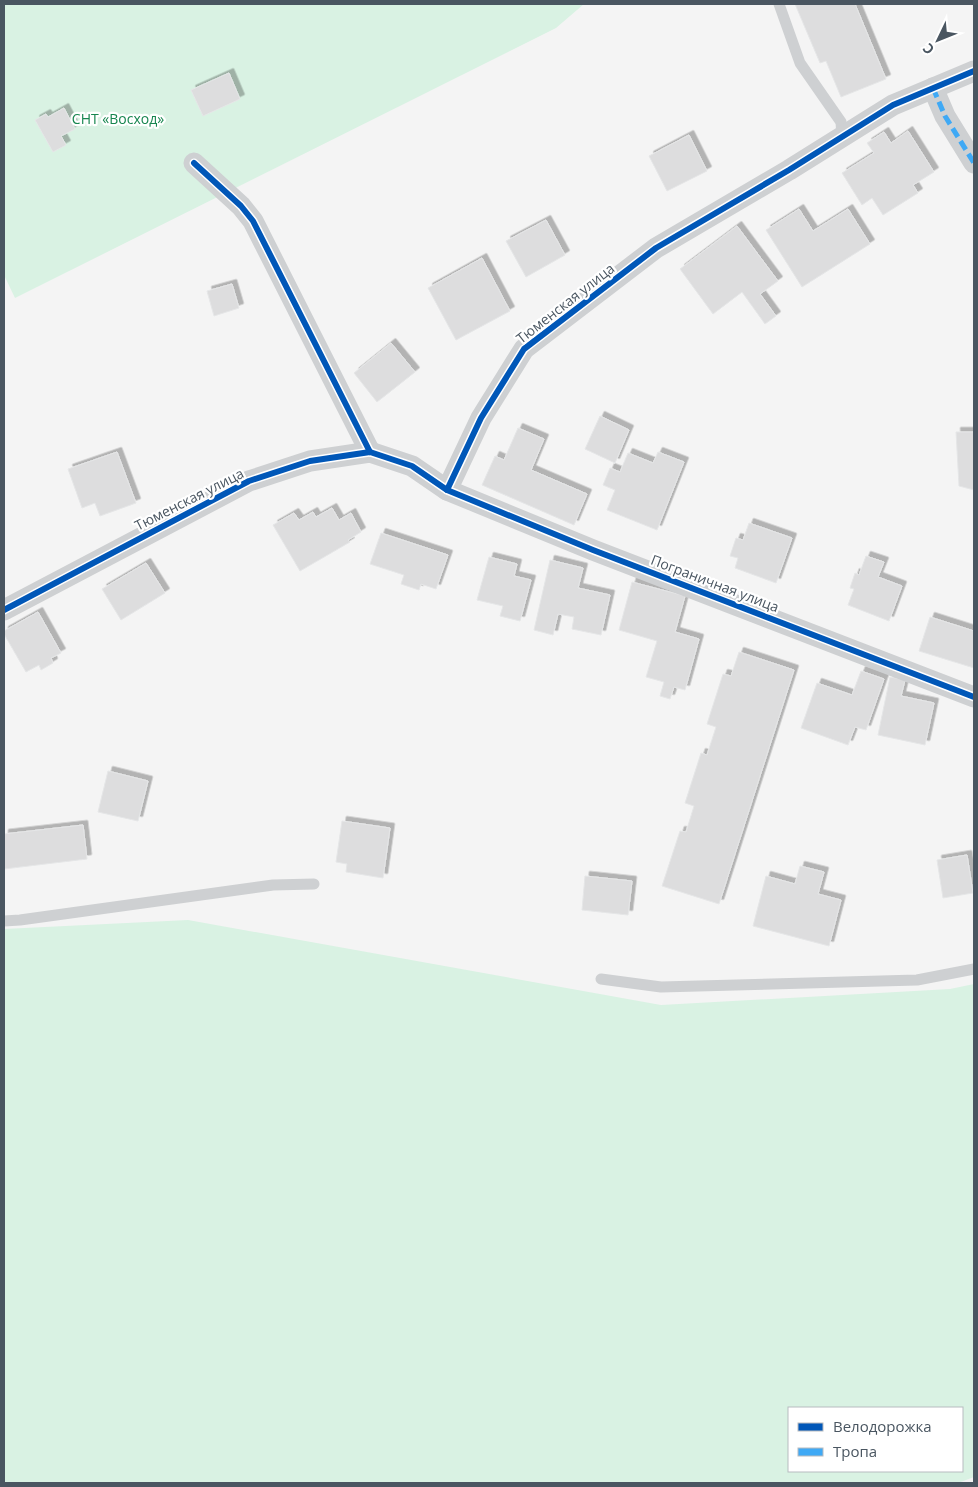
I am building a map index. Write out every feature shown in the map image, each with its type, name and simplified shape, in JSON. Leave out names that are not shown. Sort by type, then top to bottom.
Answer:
[{"type":"street","name":"Тюменская улица","points":[[4,610],[249,481],[310,462],[370,452],[412,466],[447,490],[481,418],[524,349],[656,248],[789,170],[893,105],[974,71]]},
{"type":"street","points":[[933,88],[945,116],[974,162]]},
{"type":"street","points":[[194,163],[241,206],[253,221],[370,452]]},
{"type":"street","name":"Пограничная улица","points":[[447,490],[593,550],[974,697]]},
{"type":"lane","points":[[779,4],[800,63],[841,122],[842,137]]},
{"type":"lane","points":[[4,921],[273,885],[314,884]]},
{"type":"lane","points":[[601,979],[661,987],[917,980],[974,969]]},
{"type":"green space","name":"СНТ «Восход»","points":[[4,4],[584,4],[556,28],[15,298],[4,275]]},
{"type":"green space","points":[[188,920],[661,1005],[950,989],[974,984],[974,1477],[958,1483],[4,1483],[4,929]]},
{"type":"building","points":[[795,4],[855,4],[886,79],[841,97],[826,61],[820,63]]},
{"type":"building","points":[[229,73],[240,99],[203,116],[191,90]]},
{"type":"building","points":[[64,108],[75,129],[61,136],[66,145],[53,152],[35,120],[46,114],[48,117]]},
{"type":"building","points":[[908,131],[934,172],[913,185],[918,193],[883,215],[872,198],[862,205],[842,173],[874,153],[867,143],[884,132],[891,143]]},
{"type":"building","points":[[689,135],[707,171],[667,191],[649,156]]},
{"type":"building","points":[[799,209],[813,231],[848,209],[870,244],[802,287],[766,230]]},
{"type":"building","points":[[546,220],[565,255],[526,277],[506,241]]},
{"type":"building","points":[[737,226],[778,281],[760,294],[776,316],[765,324],[742,292],[713,314],[680,269]]},
{"type":"building","points":[[482,258],[510,311],[456,340],[428,288]]},
{"type":"building","points":[[232,284],[239,308],[214,316],[207,291]]},
{"type":"building","points":[[391,343],[415,372],[377,402],[354,373]]},
{"type":"building","points":[[600,416],[629,430],[615,463],[585,449]]},
{"type":"building","points":[[518,428],[544,439],[531,470],[587,494],[574,525],[482,485],[495,456],[504,460]]},
{"type":"building","points":[[956,432],[974,432],[974,490],[959,486]]},
{"type":"building","points":[[117,452],[136,503],[100,516],[95,503],[82,508],[68,469]]},
{"type":"building","points":[[658,452],[684,462],[657,530],[607,510],[615,490],[603,485],[610,468],[620,472],[628,453],[653,463]]},
{"type":"building","points":[[332,508],[339,520],[351,513],[361,532],[348,540],[350,542],[300,571],[273,525],[294,513],[299,520],[313,512],[316,517]]},
{"type":"building","points":[[749,523],[792,538],[776,583],[735,568],[738,558],[730,556],[736,538],[743,540]]},
{"type":"building","points":[[381,533],[448,555],[436,589],[421,584],[419,590],[401,584],[404,575],[370,564]]},
{"type":"building","points":[[866,556],[884,562],[878,577],[902,586],[889,621],[848,605],[854,589],[850,588],[855,573],[859,575]]},
{"type":"building","points":[[489,557],[517,564],[514,576],[531,580],[520,621],[500,616],[503,606],[477,600]]},
{"type":"building","points":[[550,560],[583,568],[578,588],[610,595],[601,635],[572,629],[574,617],[558,614],[553,635],[534,630]]},
{"type":"building","points":[[146,563],[165,593],[121,620],[102,589]]},
{"type":"building","points":[[632,582],[685,596],[675,632],[699,639],[685,690],[674,687],[670,699],[660,696],[664,682],[646,677],[657,641],[619,630]]},
{"type":"building","points":[[38,612],[61,653],[51,658],[53,663],[41,670],[39,665],[26,672],[4,631]]},
{"type":"building","points":[[930,617],[974,631],[974,668],[919,651]]},
{"type":"building","points":[[739,652],[794,670],[719,904],[662,886],[680,831],[686,832],[694,806],[685,803],[701,753],[707,755],[716,727],[707,724],[723,674],[731,676]]},
{"type":"building","points":[[861,671],[884,679],[866,730],[855,727],[848,745],[801,728],[817,683],[852,695]]},
{"type":"building","points":[[890,677],[905,680],[901,696],[934,703],[925,745],[878,735]]},
{"type":"building","points":[[108,771],[148,781],[138,821],[98,812]]},
{"type":"building","points":[[342,821],[390,828],[383,878],[346,872],[347,864],[336,862]]},
{"type":"building","points":[[83,825],[87,859],[4,869],[4,834]]},
{"type":"building","points":[[967,855],[973,893],[943,898],[937,860]]},
{"type":"building","points":[[800,866],[824,872],[818,894],[841,900],[829,946],[753,926],[766,876],[795,884]]},
{"type":"building","points":[[585,876],[632,881],[628,915],[582,910]]},
{"type":"marked path","points":[[933,88],[945,116],[974,163]]},
{"type":"cycle path","points":[[447,490],[481,418],[524,349],[656,248],[789,170],[893,105],[974,71]]},
{"type":"cycle path","points":[[194,163],[241,206],[253,221],[370,452]]},
{"type":"cycle path","points":[[4,610],[249,481],[310,461],[370,452],[412,466],[447,490],[593,550],[974,697]]}]
